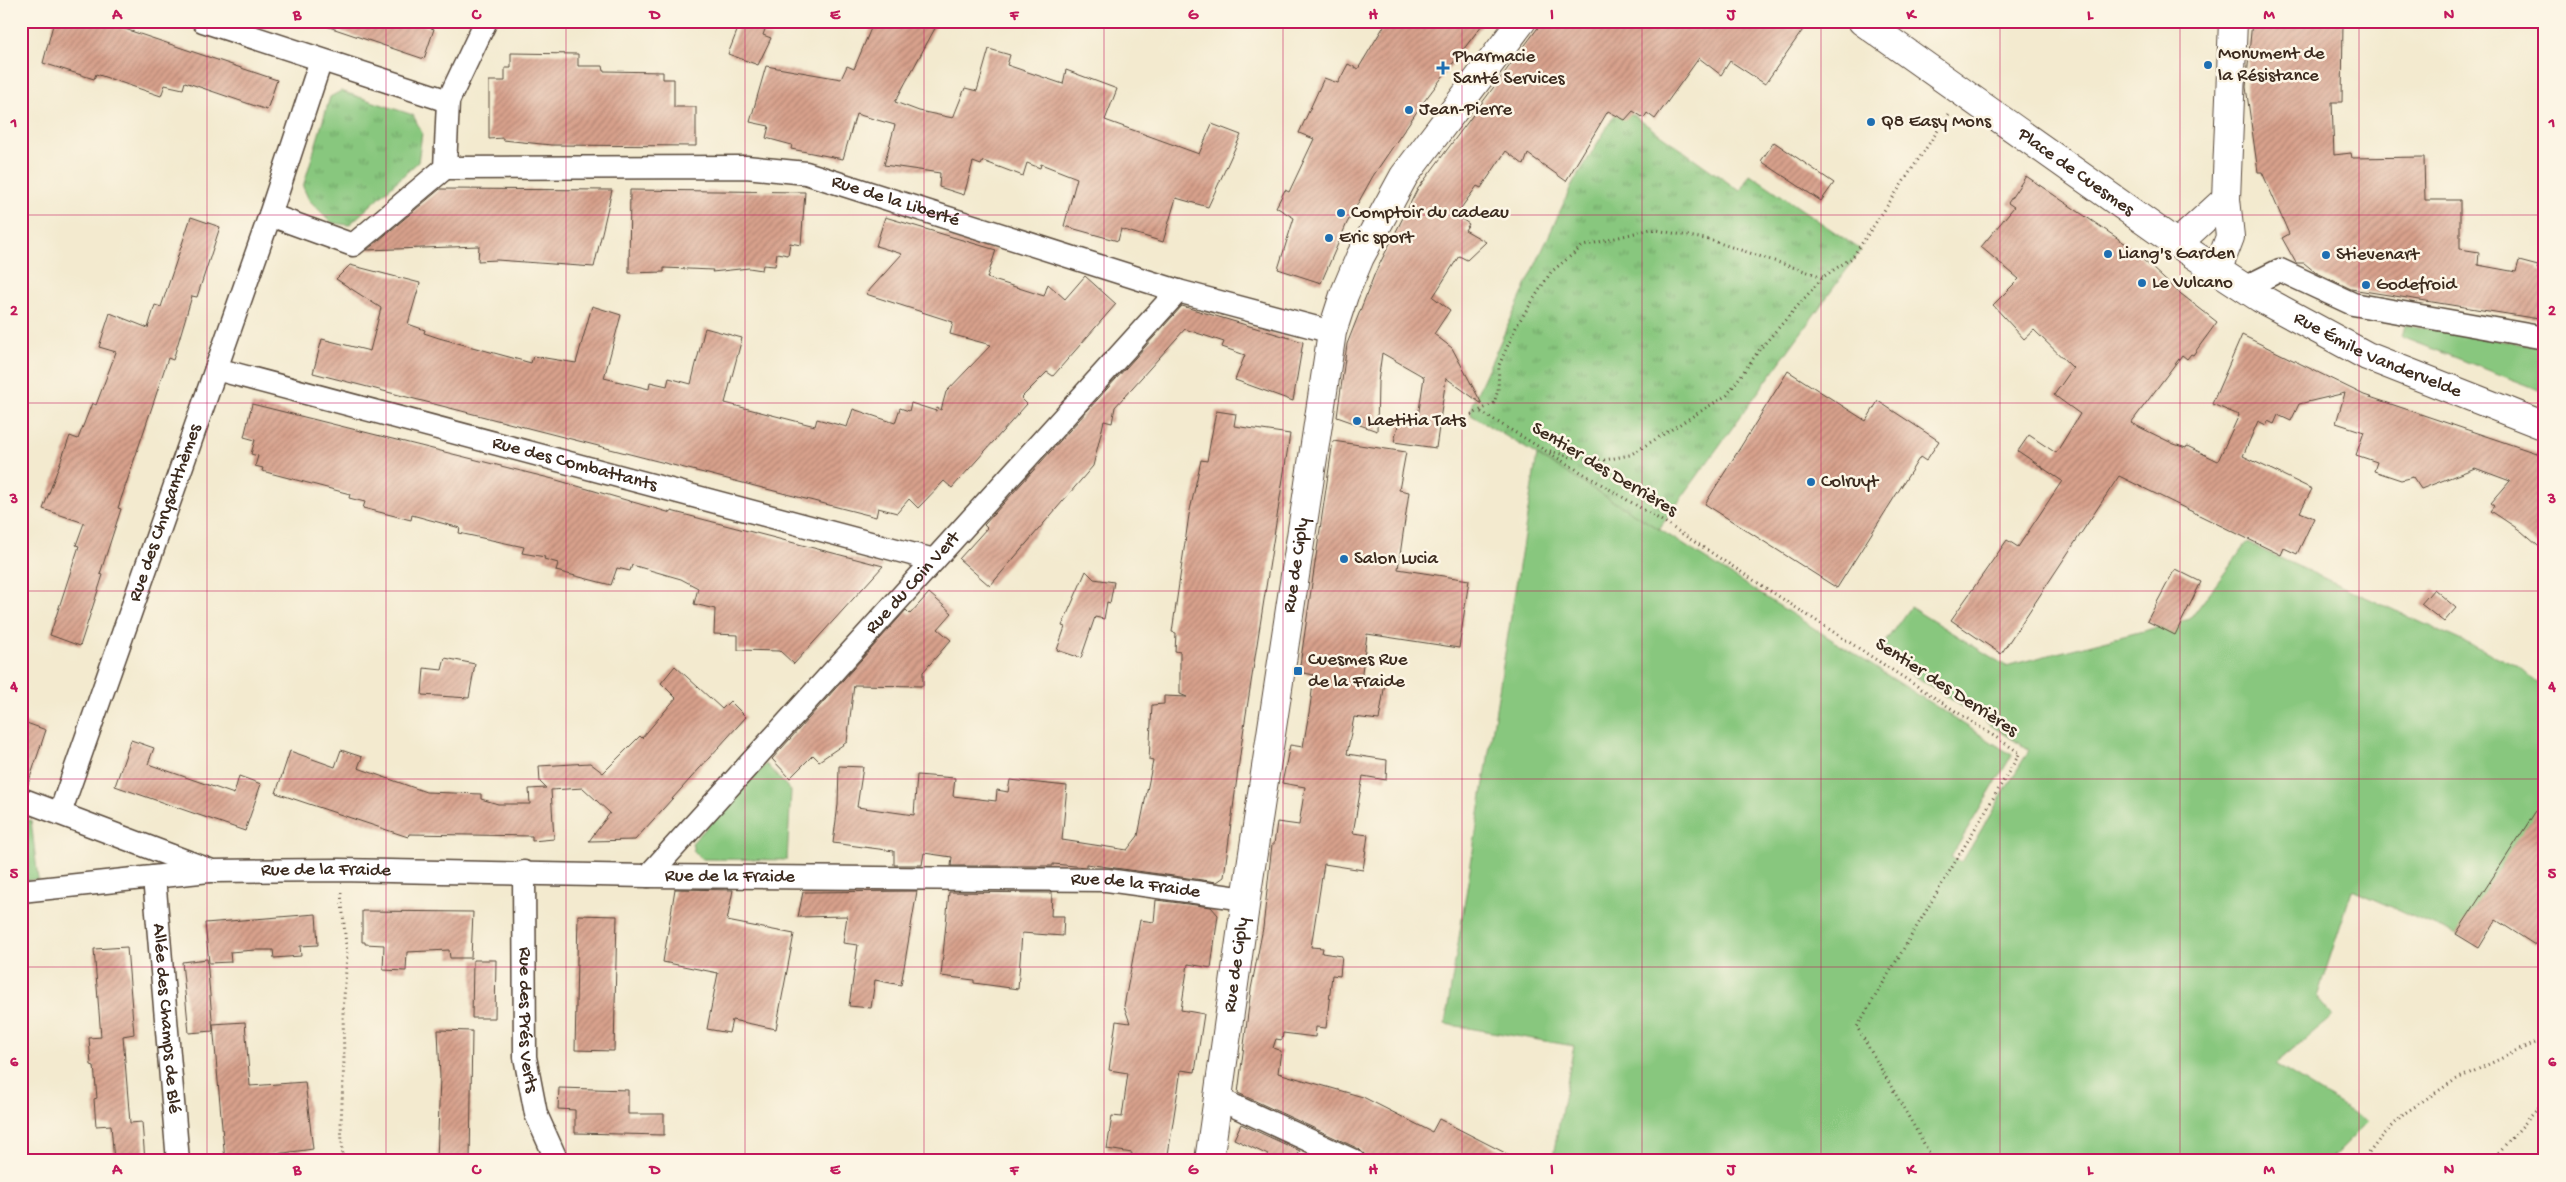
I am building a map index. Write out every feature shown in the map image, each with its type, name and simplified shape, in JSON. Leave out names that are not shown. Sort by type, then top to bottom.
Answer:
[{"type":"street","points":[[203,21],[448,101]]},
{"type":"street","points":[[270,215],[353,245],[445,168],[448,101],[486,21]]},
{"type":"street","name":"Rue de Ciply","points":[[1210,1161],[1246,899],[1332,332],[1344,295],[1360,257],[1404,176],[1522,21]]},
{"type":"street","name":"Place de Cuesmes","points":[[1862,21],[2177,244],[2230,279]]},
{"type":"street","points":[[2233,21],[2226,199],[2230,237],[2230,279],[2280,270],[2353,304],[2545,338]]},
{"type":"street","name":"Rue des Chrysanthèmes","points":[[60,813],[270,215],[322,60]]},
{"type":"street","name":"Rue de la Liberté","points":[[445,168],[746,167],[806,172],[1178,290],[1332,332]]},
{"type":"street","points":[[2177,244],[2226,199]]},
{"type":"street","name":"Rue Émile Vandervelde","points":[[2230,279],[2367,356],[2545,426]]},
{"type":"street","name":"Rue du Coin Vert","points":[[648,876],[1178,290]]},
{"type":"street","name":"Rue des Combattants","points":[[216,370],[934,560]]},
{"type":"street","name":"Rue de la Fraide","points":[[21,800],[212,870]]},
{"type":"street","name":"Rue de la Fraide","points":[[21,891],[212,870],[339,870],[524,872],[648,876],[1107,880],[1246,899]]},
{"type":"street","name":"Rue des Prés Verts","points":[[524,872],[525,1057],[536,1114],[557,1161]]},
{"type":"street","name":"Allée des Champs de Blé","points":[[154,877],[178,1161]]},
{"type":"street","points":[[1219,1099],[1354,1161]]},
{"type":"path","points":[[1543,449],[1570,457],[1605,460],[1630,454],[1689,420],[1727,395],[1760,349],[1823,277],[1852,258],[1964,93]]},
{"type":"path","points":[[1471,415],[1481,412],[1494,403],[1498,390],[1498,365],[1517,325],[1551,272],[1583,246],[1651,229],[1710,240],[1823,277]]},
{"type":"path","name":"Sentier des Derrières","points":[[1481,412],[1664,522],[2020,753],[1857,1027],[1934,1161]]},
{"type":"path","points":[[339,870],[347,954],[343,1012],[344,1061],[341,1123],[343,1161]]},
{"type":"path","points":[[2364,1161],[2378,1140],[2405,1113],[2455,1080],[2545,1038]]},
{"type":"path","points":[[2492,1161],[2545,1100]]},
{"type":"green space","points":[[341,91],[413,115],[422,133],[418,162],[349,225],[332,223],[309,200],[303,187],[330,97]]},
{"type":"green space","points":[[1620,106],[1740,191],[1750,174],[1861,250],[1659,529],[1471,415],[1472,404],[1572,185]]},
{"type":"green space","points":[[2405,325],[2545,348],[2545,392],[2402,337]]},
{"type":"green space","points":[[1537,455],[1659,529],[2012,755],[1951,857],[1962,862],[2029,750],[1878,652],[1910,607],[2006,666],[2190,619],[2247,543],[2521,668],[2545,689],[2545,802],[2459,936],[2352,890],[2317,997],[2333,1016],[2275,1064],[2368,1122],[2329,1161],[1552,1161],[1574,1046],[1445,1024]]},
{"type":"green space","points":[[766,764],[791,791],[787,860],[702,859],[694,852],[692,843]]},
{"type":"green space","points":[[31,820],[38,879],[21,881],[21,821]]},
{"type":"building","points":[[54,21],[101,21],[277,80],[267,110],[185,82],[183,89],[165,85],[161,96],[96,74],[94,79],[43,63]]},
{"type":"building","points":[[324,21],[410,21],[434,29],[424,59],[323,25]]},
{"type":"building","points":[[741,21],[768,21],[763,35],[771,38],[758,65],[728,54]]},
{"type":"building","points":[[874,21],[939,21],[895,102],[919,111],[953,118],[965,88],[977,91],[989,49],[1010,55],[1007,65],[1063,84],[1066,70],[1117,89],[1105,120],[1199,154],[1212,124],[1241,135],[1208,207],[1176,198],[1163,242],[1121,229],[1118,241],[1064,226],[1077,178],[1041,164],[1040,168],[1027,163],[1023,176],[983,161],[981,165],[973,162],[964,195],[939,187],[940,173],[884,165],[895,125],[856,114],[843,159],[791,149],[792,145],[766,138],[769,126],[750,122],[766,66],[841,79],[847,66],[854,69]]},
{"type":"building","points":[[1387,21],[1485,21],[1422,104],[1373,176],[1347,223],[1321,283],[1278,269],[1294,218],[1276,207],[1285,190],[1289,192],[1314,139],[1299,133],[1324,78],[1338,83],[1348,64],[1358,69]]},
{"type":"building","points":[[1543,21],[1809,21],[1765,84],[1730,61],[1721,75],[1699,58],[1655,119],[1647,113],[1644,118],[1633,111],[1625,120],[1608,111],[1566,181],[1528,154],[1524,165],[1506,151],[1481,188],[1477,186],[1456,215],[1469,224],[1465,230],[1486,242],[1467,260],[1459,256],[1433,297],[1450,310],[1434,334],[1452,348],[1482,404],[1446,378],[1436,448],[1394,442],[1399,421],[1417,424],[1424,377],[1382,353],[1378,382],[1377,431],[1337,417],[1347,344],[1375,273],[1417,190]]},
{"type":"building","points":[[2252,21],[2343,21],[2342,102],[2332,102],[2334,155],[2351,153],[2352,158],[2424,157],[2425,200],[2460,200],[2460,249],[2479,252],[2478,265],[2516,272],[2519,261],[2538,266],[2537,269],[2545,271],[2545,320],[2351,289],[2315,272],[2304,263],[2296,263],[2282,238],[2289,234],[2262,172],[2258,172],[2246,87]]},
{"type":"building","points":[[511,53],[578,54],[578,66],[603,66],[604,71],[663,72],[663,79],[674,79],[674,107],[696,107],[696,146],[551,145],[503,140],[503,138],[489,139],[489,81],[505,81],[505,68],[511,68]]},
{"type":"building","points":[[1774,142],[1834,183],[1821,201],[1761,161]]},
{"type":"building","points":[[2026,176],[2126,244],[2176,290],[2217,322],[2193,355],[2191,354],[2187,359],[2182,355],[2131,423],[2174,444],[2186,448],[2187,446],[2218,461],[2239,415],[2212,404],[2242,335],[2364,395],[2545,456],[2545,552],[2521,531],[2491,511],[2495,506],[2491,503],[2510,481],[2475,468],[2421,489],[2413,477],[2401,480],[2374,471],[2377,462],[2356,455],[2364,432],[2336,423],[2345,393],[2299,404],[2291,421],[2278,415],[2274,424],[2268,421],[2266,425],[2258,421],[2243,456],[2312,489],[2300,512],[2314,518],[2297,554],[2284,548],[2281,555],[2119,476],[2001,654],[1951,620],[2007,540],[2018,547],[2062,481],[2018,451],[2029,435],[2056,453],[2080,414],[2054,395],[2073,368],[2034,330],[2024,339],[1993,305],[2019,279],[1981,247],[2014,207],[2008,203]]},
{"type":"building","points":[[440,189],[612,190],[594,267],[497,260],[478,261],[479,246],[367,250]]},
{"type":"building","points":[[630,190],[805,192],[801,245],[790,243],[788,255],[777,253],[775,266],[763,265],[762,270],[749,268],[712,272],[713,270],[664,268],[664,272],[629,273]]},
{"type":"building","points":[[191,217],[220,227],[197,297],[192,296],[173,360],[168,358],[118,508],[121,509],[100,574],[103,575],[80,646],[50,635],[79,546],[76,545],[84,523],[43,509],[70,436],[78,439],[92,403],[96,405],[116,352],[99,347],[110,313],[148,328],[155,305],[161,307]]},
{"type":"building","points":[[885,217],[996,250],[987,278],[1044,296],[1048,284],[1065,299],[1085,276],[1116,304],[1053,376],[1047,372],[1021,398],[1027,404],[952,488],[944,481],[918,508],[909,499],[897,513],[878,508],[876,517],[313,373],[322,339],[370,351],[381,308],[336,279],[350,265],[420,283],[408,324],[425,330],[424,333],[439,338],[531,363],[533,356],[576,363],[592,306],[621,315],[604,378],[649,389],[650,382],[667,386],[669,378],[691,384],[705,328],[742,338],[725,403],[815,426],[817,419],[847,427],[853,409],[895,423],[900,408],[909,411],[911,403],[936,411],[937,408],[941,410],[946,392],[991,345],[950,334],[953,322],[866,294],[902,254],[876,246]]},
{"type":"building","points":[[1182,306],[1303,342],[1293,401],[1235,380],[1245,355],[1222,347],[1224,342],[1185,329],[1115,407],[1112,423],[1104,421],[1093,466],[990,586],[959,559],[987,528],[984,525]]},
{"type":"building","name":"Colruyt","points":[[1788,371],[1866,421],[1878,401],[1939,441],[1926,461],[1920,457],[1837,588],[1705,504]]},
{"type":"building","points":[[252,404],[553,479],[671,513],[671,511],[883,566],[794,664],[780,651],[738,650],[738,635],[714,634],[715,609],[694,604],[698,588],[681,579],[632,565],[630,571],[617,568],[611,585],[556,571],[558,563],[544,559],[545,557],[522,553],[524,547],[459,533],[460,528],[412,515],[411,520],[363,508],[365,502],[349,498],[350,494],[262,471],[263,468],[255,466],[258,456],[251,454],[255,440],[244,437]]},
{"type":"building","points":[[1216,411],[1236,414],[1234,426],[1290,434],[1242,740],[1224,877],[1217,882],[1086,864],[1086,867],[1053,864],[1053,866],[951,866],[952,857],[924,853],[922,865],[894,865],[894,851],[833,843],[838,805],[839,766],[863,767],[857,807],[914,815],[917,775],[955,778],[953,796],[996,801],[997,790],[1008,792],[1010,780],[1067,786],[1062,840],[1127,850],[1138,836],[1153,761],[1149,760],[1152,705],[1164,704],[1164,696],[1187,697],[1180,694],[1180,652],[1175,651],[1176,633],[1172,632],[1189,515],[1201,460],[1207,461]]},
{"type":"building","points":[[1333,441],[1406,452],[1399,490],[1409,492],[1398,569],[1469,580],[1459,648],[1367,634],[1361,680],[1385,683],[1379,720],[1354,717],[1347,754],[1387,760],[1386,780],[1363,776],[1353,833],[1368,835],[1363,870],[1324,864],[1311,947],[1323,948],[1322,953],[1342,956],[1340,976],[1332,975],[1326,1028],[1316,1027],[1315,1037],[1283,1033],[1282,1040],[1276,1039],[1273,1048],[1281,1051],[1278,1073],[1363,1097],[1432,1132],[1439,1119],[1521,1161],[1375,1161],[1359,1149],[1238,1093],[1251,989],[1263,928],[1272,844],[1274,844],[1277,822],[1299,825],[1305,787],[1282,783],[1290,745],[1303,747],[1310,707],[1314,675],[1299,672]]},
{"type":"building","points":[[2175,569],[2201,582],[2175,635],[2147,621]]},
{"type":"building","points":[[1086,571],[1094,579],[1114,582],[1110,603],[1107,602],[1104,619],[1095,617],[1081,658],[1057,650],[1065,627],[1062,626]]},
{"type":"building","points":[[2434,589],[2456,608],[2444,622],[2421,604]]},
{"type":"building","points":[[929,593],[952,613],[938,629],[951,640],[923,672],[923,686],[854,685],[847,742],[819,761],[813,755],[790,778],[772,759],[906,610],[910,614]]},
{"type":"building","points":[[445,658],[475,664],[469,698],[422,695],[424,668],[442,670]]},
{"type":"building","points":[[675,666],[722,709],[730,701],[746,717],[635,840],[589,841],[610,813],[583,788],[551,790],[554,839],[532,841],[532,836],[409,834],[408,837],[276,793],[290,751],[335,767],[341,750],[362,757],[358,768],[426,792],[481,794],[481,799],[498,804],[530,804],[529,789],[546,788],[540,782],[539,766],[590,763],[603,773],[640,736],[642,738],[676,698],[661,683]]},
{"type":"building","points":[[21,721],[46,730],[27,787],[21,786]]},
{"type":"building","points":[[131,740],[154,748],[148,764],[234,794],[239,776],[261,784],[245,831],[115,786]]},
{"type":"building","points":[[2545,797],[2545,930],[2535,945],[2496,920],[2479,948],[2456,934]]},
{"type":"building","points":[[675,889],[733,890],[727,921],[794,934],[776,1029],[732,1020],[729,1033],[707,1029],[718,973],[663,962]]},
{"type":"building","points":[[917,891],[901,985],[875,980],[871,1008],[849,1006],[858,945],[843,943],[847,916],[798,917],[803,892]]},
{"type":"building","points":[[949,892],[1052,893],[1051,916],[1064,916],[1063,936],[1022,933],[1018,989],[974,983],[974,980],[941,976]]},
{"type":"building","points":[[1156,900],[1211,907],[1218,915],[1211,968],[1188,964],[1181,1010],[1204,1014],[1195,1072],[1181,1070],[1167,1161],[1131,1161],[1132,1153],[1107,1149],[1112,1116],[1122,1117],[1128,1073],[1109,1070],[1116,1021],[1130,1023],[1124,1006],[1140,920],[1154,922]]},
{"type":"building","points":[[362,911],[473,912],[471,958],[450,958],[449,950],[407,952],[406,971],[383,970],[384,945],[365,944],[365,942],[362,942]]},
{"type":"building","points":[[316,914],[318,945],[300,946],[301,956],[274,958],[273,950],[255,950],[230,952],[231,962],[209,963],[205,923]]},
{"type":"building","points":[[578,915],[617,916],[614,1051],[575,1050]]},
{"type":"building","points":[[127,947],[134,1034],[123,1036],[130,1123],[142,1122],[145,1161],[114,1161],[111,1125],[96,1126],[94,1099],[97,1098],[94,1066],[91,1065],[89,1038],[101,1037],[94,949]]},
{"type":"building","points":[[207,959],[213,1031],[189,1033],[182,962]]},
{"type":"building","points":[[473,960],[496,960],[495,1018],[472,1018]]},
{"type":"building","points":[[245,1022],[250,1086],[305,1082],[313,1149],[269,1155],[268,1161],[225,1161],[213,1024]]},
{"type":"building","points":[[438,1030],[472,1031],[470,1161],[437,1161],[440,1077]]},
{"type":"building","points":[[559,1088],[628,1090],[628,1114],[664,1114],[664,1135],[575,1133],[575,1110],[558,1109]]},
{"type":"building","points":[[1241,1124],[1300,1151],[1295,1161],[1266,1161],[1268,1155],[1234,1139]]},
{"type":"place","name":"Monument de la Résistance","points":[[2208,65]]},
{"type":"place","name":"Pharmacie Santé Services","points":[[1443,68]]},
{"type":"place","name":"Jean-Pierre","points":[[1409,110]]},
{"type":"place","name":"Q8 Easy Mons","points":[[1871,122]]},
{"type":"place","name":"Comptoir du cadeau","points":[[1341,213]]},
{"type":"place","name":"Eric sport","points":[[1329,238]]},
{"type":"place","name":"Liang's Garden","points":[[2108,254]]},
{"type":"place","name":"Stievenart","points":[[2326,255]]},
{"type":"place","name":"Le Vulcano","points":[[2142,283]]},
{"type":"place","name":"Godefroid","points":[[2366,285]]},
{"type":"place","name":"Laetitia Tats","points":[[1357,421]]},
{"type":"place","name":"Colruyt","points":[[1811,482]]},
{"type":"place","name":"Salon Lucia","points":[[1344,559]]},
{"type":"place","name":"Cuesmes Rue de la Fraide","points":[[1298,671]]}]
